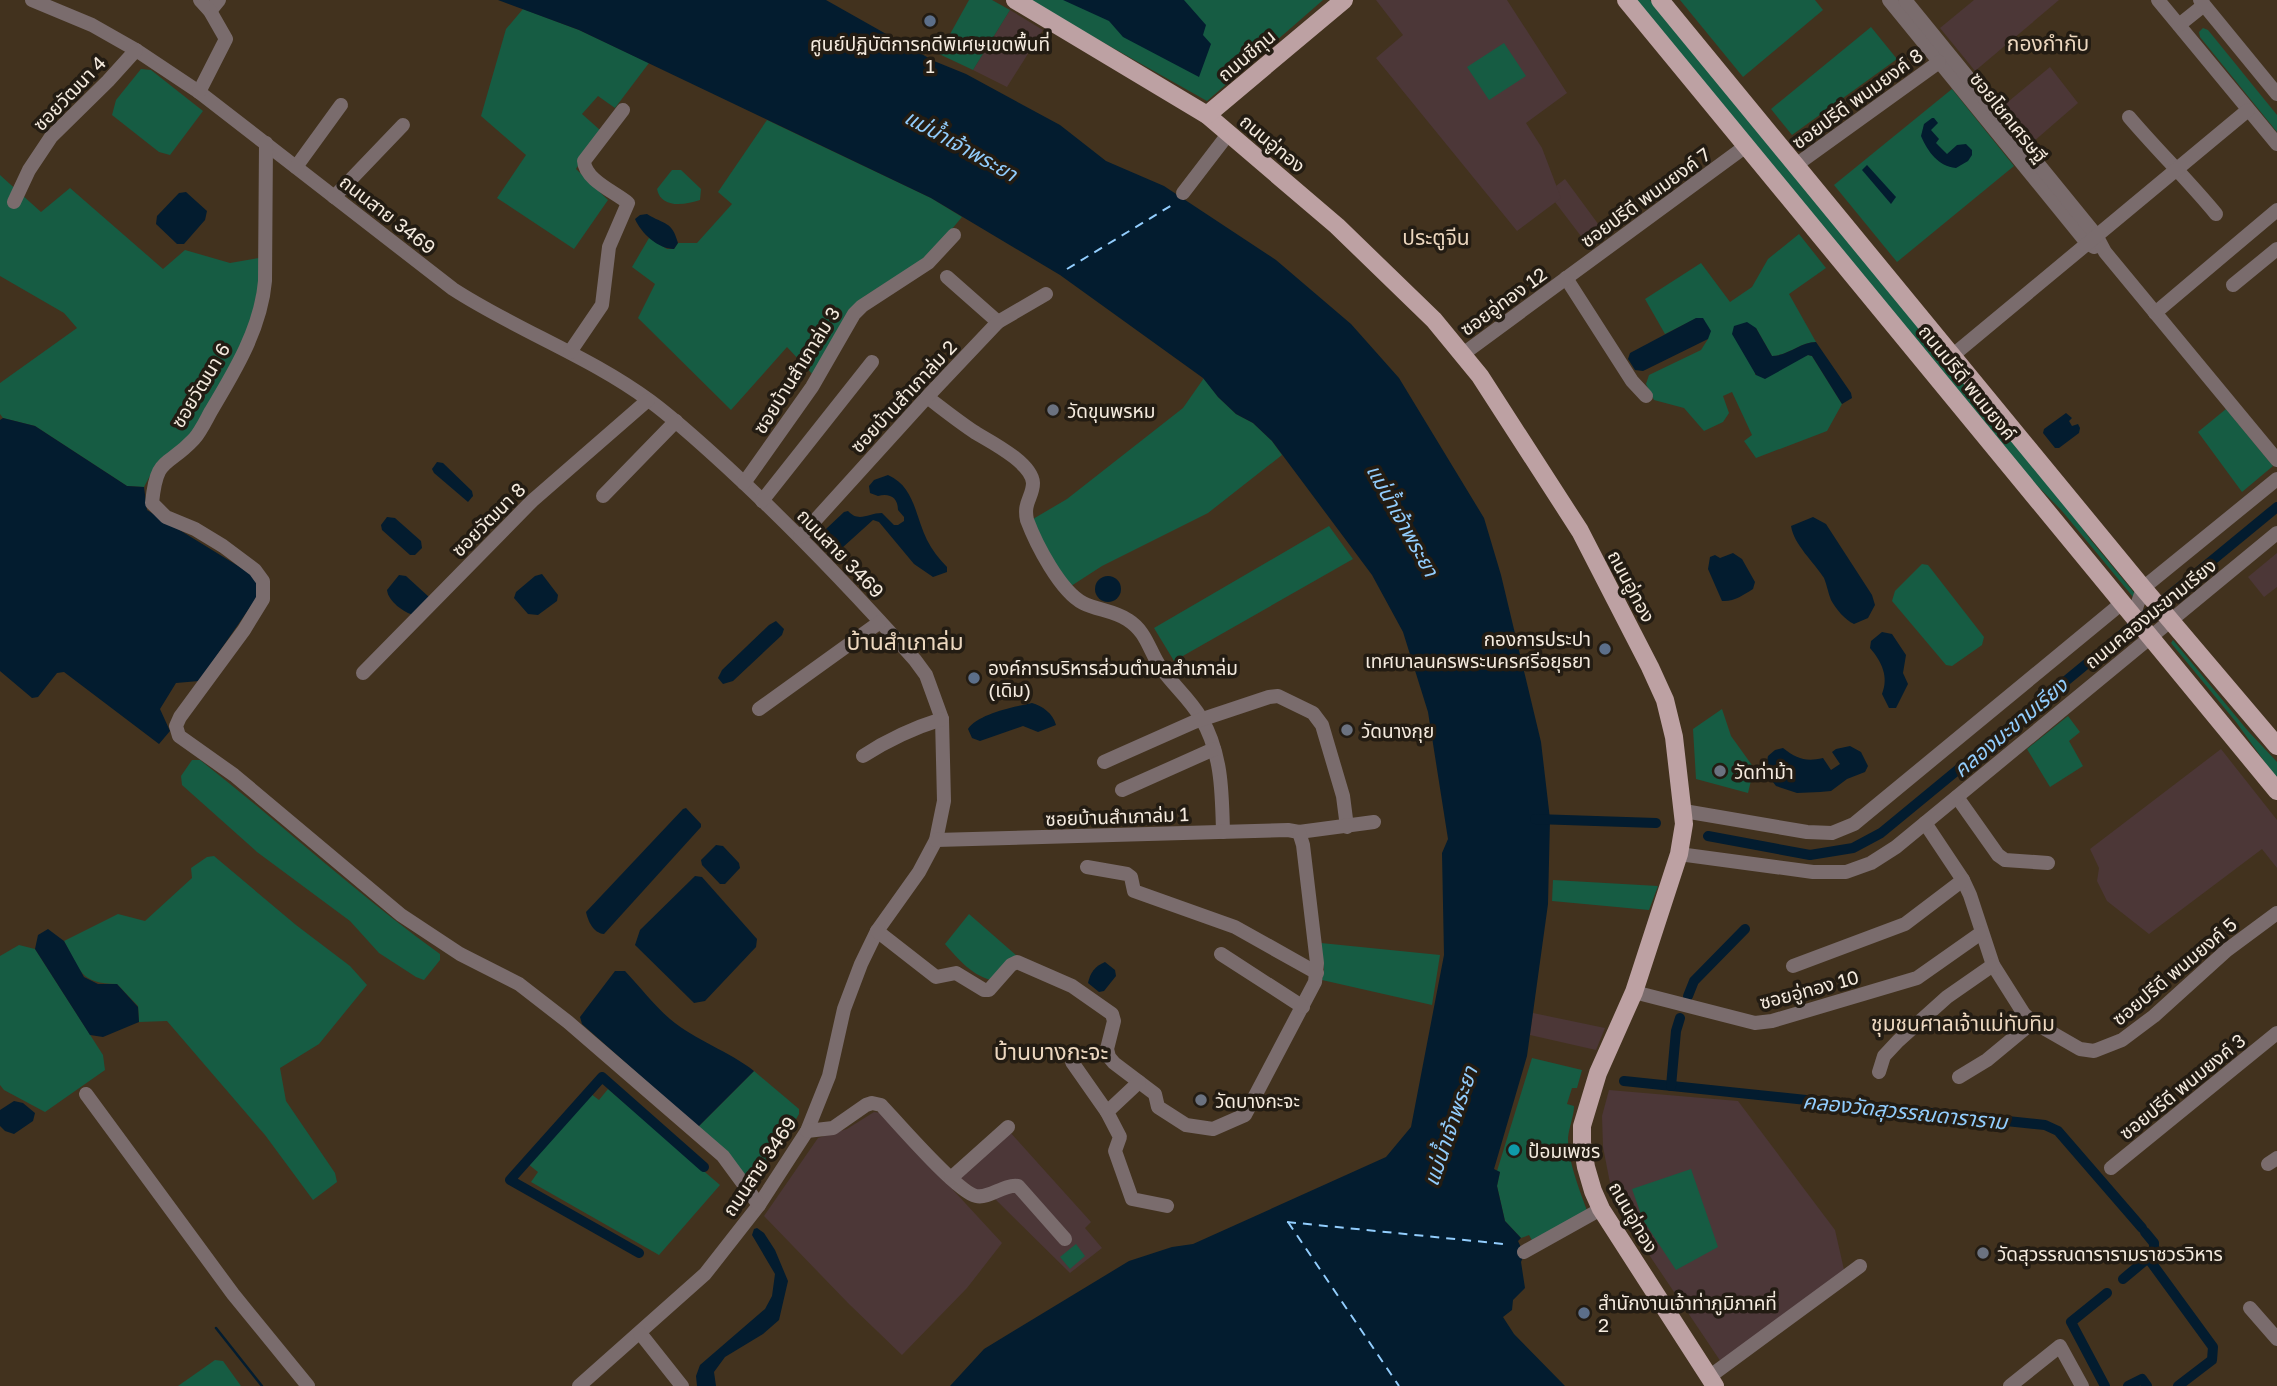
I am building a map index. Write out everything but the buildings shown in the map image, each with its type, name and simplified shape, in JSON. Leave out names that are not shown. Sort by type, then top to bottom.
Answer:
[{"type":"main road","name":"ถนนอู่ทอง","points":[[1016,0],[1207,115],[1337,226],[1434,320],[1464,354],[1580,531],[1650,667],[1665,700],[1674,737],[1685,824],[1679,854],[1634,992],[1598,1073],[1582,1126],[1582,1143],[1592,1191],[1601,1209],[1712,1382]]},
{"type":"main road","name":"ถนนชีกุน","points":[[1207,115],[1344,0]]},
{"type":"main road","name":"ถนนปรีดี พนมยงค์","points":[[1626,0],[2138,611],[2167,617],[2277,746]]},
{"type":"main road","name":"ถนนปรีดี พนมยงค์","points":[[1660,0],[1952,356],[2138,611],[2277,791]]},
{"type":"street","name":"ถนนสาย 3469","points":[[32,0],[92,25],[135,50],[199,92],[459,293],[570,352],[648,400],[676,421],[800,537],[926,675],[942,719],[944,801],[936,840],[919,872],[877,931],[849,994],[829,1076],[807,1131],[759,1205],[705,1274],[579,1386]]},
{"type":"street","name":"ซอยโชคเศรษฐี","points":[[1889,0],[1940,62],[1973,93]]},
{"type":"street","name":"ซอยโชคเศรษฐี","points":[[1905,0],[1973,93],[2277,460]]},
{"type":"street","points":[[2158,0],[2277,144]]},
{"type":"street","points":[[2179,25],[2202,2],[2276,92]]},
{"type":"street","points":[[199,92],[226,39],[210,4]]},
{"type":"street","name":"ซอยวัฒนา 4","points":[[14,202],[29,170],[51,137],[108,81],[135,50]]},
{"type":"street","name":"ซอยปรีดี พนมยงค์ 8","points":[[1796,165],[1940,62]]},
{"type":"street","points":[[296,167],[341,106]]},
{"type":"street","points":[[570,352],[602,305],[609,247],[628,203],[590,175],[584,168],[584,161],[622,110]]},
{"type":"street","points":[[1952,356],[2248,110]]},
{"type":"street","points":[[2129,117],[2216,214]]},
{"type":"street","points":[[334,197],[403,125]]},
{"type":"street","points":[[1182,193],[1229,134]]},
{"type":"street","name":"ซอยวัฒนา 6","points":[[266,143],[265,281],[254,331],[194,438],[162,464],[155,475],[152,503],[166,517],[195,528],[255,570],[263,581],[263,599],[244,630],[180,717],[176,726],[179,736],[243,783],[401,915],[460,954],[519,985],[568,1022],[723,1156],[759,1205]]},
{"type":"street","name":"ซอยปรีดี พนมยงค์ 7","points":[[1566,278],[1746,146]]},
{"type":"street","points":[[2155,313],[2277,210]]},
{"type":"street","name":"ซอยบ้านสำเภาล่ม 3","points":[[744,483],[812,387],[854,314],[928,263],[954,235]]},
{"type":"street","points":[[2233,285],[2277,249]]},
{"type":"street","points":[[947,277],[998,322]]},
{"type":"street","points":[[1566,278],[1632,381],[1646,396]]},
{"type":"street","name":"ซอยอู่ทอง 12","points":[[1464,354],[1566,278]]},
{"type":"street","name":"ซอยบ้านสำเภาล่ม 2","points":[[800,537],[998,322],[1046,294]]},
{"type":"street","points":[[762,500],[872,362]]},
{"type":"street","points":[[927,397],[1022,465],[1033,483],[1024,509],[1031,532],[1065,589],[1087,605],[1128,619],[1150,642],[1156,660],[1168,678],[1202,719],[1214,749],[1220,772],[1223,832]]},
{"type":"street","name":"ซอยวัฒนา 8","points":[[363,673],[532,501],[648,400]]},
{"type":"street","points":[[603,496],[676,421]]},
{"type":"street","name":"ถนนคลองมะขามเรียง","points":[[1679,854],[1813,872],[1846,872],[1871,863],[1896,847],[1957,797],[2138,611],[2277,479]]},
{"type":"street","name":"ถนนคลองมะขามเรียง","points":[[1684,811],[1807,832],[1832,833],[1854,824],[2138,611],[2167,617],[2277,533]]},
{"type":"street","points":[[759,709],[880,622]]},
{"type":"street","points":[[1104,762],[1202,719],[1278,696],[1313,713],[1322,724],[1343,796],[1347,827]]},
{"type":"street","points":[[863,756],[889,739],[942,719]]},
{"type":"street","points":[[1122,790],[1214,749]]},
{"type":"street","points":[[1957,797],[1998,855],[2005,860],[2048,863]]},
{"type":"street","name":"ซอยบ้านสำเภาล่ม 1","points":[[936,840],[1289,830],[1299,832],[1374,822]]},
{"type":"street","name":"ซอยปรีดี พนมยงค์ 5","points":[[1925,823],[1963,880],[1993,965],[2024,1014],[2080,1049],[2094,1051],[2122,1040],[2154,1016],[2227,950],[2277,913]]},
{"type":"street","points":[[877,931],[936,977],[957,973],[984,990],[989,990],[1011,965],[1017,962],[1072,986],[1112,1014],[1114,1021],[1107,1049],[1109,1057],[1155,1094],[1158,1107],[1186,1125],[1213,1129],[1245,1115],[1303,1007],[1317,973],[1303,845],[1299,832]]},
{"type":"street","points":[[1087,867],[1127,874],[1131,877],[1134,891],[1236,927],[1317,973]]},
{"type":"street","points":[[1793,966],[1905,924],[1963,880]]},
{"type":"street","name":"ซอยอู่ทอง 10","points":[[1634,992],[1755,1023],[1772,1021],[1917,978],[1981,933]]},
{"type":"street","points":[[1221,954],[1303,1007]]},
{"type":"street","points":[[1879,1072],[1884,1056],[1898,1041],[1947,997],[1993,965]]},
{"type":"street","points":[[1959,1077],[1987,1060],[2033,1022]]},
{"type":"street","name":"ซอยปรีดี พนมยงค์ 3","points":[[2111,1168],[2277,1034]]},
{"type":"street","points":[[1072,1062],[1107,1112],[1120,1137],[1115,1151],[1132,1199],[1167,1206]]},
{"type":"street","points":[[1107,1112],[1139,1082]]},
{"type":"street","points":[[86,1094],[233,1294],[308,1386]]},
{"type":"street","points":[[807,1131],[833,1128],[866,1105],[881,1105],[951,1178],[972,1195],[978,1196],[1010,1185],[1017,1186],[1065,1239]]},
{"type":"street","points":[[951,1178],[1008,1127]]},
{"type":"street","points":[[1524,1252],[1601,1209]]},
{"type":"street","points":[[1712,1382],[1860,1266]]},
{"type":"street","points":[[2250,1308],[2277,1339]]},
{"type":"street","points":[[640,1333],[682,1386]]},
{"type":"street","points":[[2010,1386],[2060,1346],[2082,1386]]},
{"type":"shaded area","points":[[1376,0],[1507,0],[1567,93],[1526,123],[1542,148],[1561,198],[1517,231],[1376,58],[1403,35]]},
{"type":"shaded area","points":[[1974,0],[2059,0],[1975,71],[1940,28]]},
{"type":"shaded area","points":[[1010,10],[1043,30],[1007,87],[973,70]]},
{"type":"shaded area","points":[[2050,67],[2078,103],[2033,142],[2003,106]]},
{"type":"shaded area","points":[[1565,179],[1607,236],[1590,248],[1555,202],[1560,198],[1556,186]]},
{"type":"shaded area","points":[[2277,553],[2277,587],[2264,597],[2248,577]]},
{"type":"shaded area","points":[[2221,749],[2277,820],[2277,868],[2262,849],[2149,934],[2107,901],[2097,881],[2099,868],[2090,849]]},
{"type":"shaded area","points":[[1533,1013],[1605,1028],[1596,1050],[1530,1035]]},
{"type":"shaded area","points":[[1609,1090],[1738,1101],[1835,1230],[1845,1274],[1721,1362],[1625,1219],[1610,1183],[1603,1147],[1602,1116]]},
{"type":"shaded area","points":[[874,1112],[882,1113],[1002,1243],[967,1288],[902,1355],[764,1216],[818,1138],[847,1129]]},
{"type":"shaded area","points":[[1009,1131],[1091,1222],[1085,1228],[1102,1248],[1070,1273],[987,1191],[977,1190],[960,1178]]},
{"type":"green space","points":[[969,0],[992,0],[1010,10],[973,70],[939,54]]},
{"type":"green space","points":[[1028,0],[1323,0],[1207,101]]},
{"type":"green space","points":[[1635,0],[1650,0],[1667,18],[2049,481],[2090,539],[2136,595],[2133,597],[2062,511],[2020,468]]},
{"type":"green space","points":[[1680,0],[1815,0],[1823,10],[1743,77]]},
{"type":"green space","points":[[523,9],[579,30],[649,63],[615,108],[598,96],[582,114],[600,130],[576,169],[608,200],[574,249],[497,198],[526,155],[481,116],[506,29]]},
{"type":"green space","points":[[1871,27],[1897,59],[1792,135],[1771,109]]},
{"type":"green space","points":[[2203,28],[2208,30],[2277,115],[2277,132],[2200,37],[2199,32]]},
{"type":"green space","points":[[1504,43],[1526,76],[1489,100],[1467,67]]},
{"type":"green space","points":[[141,69],[151,70],[203,111],[170,155],[159,152],[112,115],[116,100]]},
{"type":"green space","points":[[1952,89],[2014,166],[1897,262],[1834,185]]},
{"type":"green space","points":[[767,120],[931,198],[962,217],[930,255],[865,296],[814,376],[787,347],[731,410],[638,318],[655,284],[632,267],[649,238],[667,249],[674,249],[678,243],[697,243],[732,204],[718,192]]},
{"type":"green space","points":[[672,170],[681,170],[701,189],[700,200],[674,204],[663,200],[657,189]]},
{"type":"green space","points":[[0,175],[41,212],[70,188],[163,269],[185,250],[230,263],[259,258],[263,261],[249,333],[214,401],[185,441],[154,468],[144,487],[127,486],[35,426],[3,418],[0,414],[0,383],[77,328],[64,313],[0,276]]},
{"type":"green space","points":[[1799,234],[1826,268],[1789,294],[1816,342],[1772,356],[1756,328],[1755,375],[1808,355],[1812,356],[1842,404],[1827,431],[1756,458],[1744,441],[1752,435],[1732,392],[1723,396],[1729,413],[1723,422],[1704,431],[1684,408],[1654,400],[1646,384],[1649,375],[1701,350],[1708,339],[1697,318],[1665,334],[1645,299],[1701,263],[1730,302],[1752,287],[1768,259]]},
{"type":"green space","points":[[1204,378],[1218,397],[1236,414],[1253,423],[1282,455],[1208,513],[1102,566],[1068,588],[1038,534],[1033,519],[1067,499],[1183,408]]},
{"type":"green space","points":[[2226,409],[2273,466],[2242,492],[2198,432]]},
{"type":"green space","points":[[1329,526],[1353,559],[1174,661],[1154,628]]},
{"type":"green space","points":[[1922,564],[1928,565],[1984,637],[1982,645],[1952,666],[1946,665],[1892,601],[1895,591]]},
{"type":"green space","points":[[2173,640],[2277,762],[2277,779],[2236,722],[2171,643]]},
{"type":"green space","points":[[1722,709],[1731,736],[1754,768],[1748,793],[1696,779],[1693,729]]},
{"type":"green space","points":[[2068,716],[2080,732],[2069,741],[2083,766],[2050,787],[2027,749]]},
{"type":"green space","points":[[192,760],[200,760],[378,907],[440,954],[440,960],[424,980],[379,953],[350,921],[257,852],[182,785],[181,776]]},
{"type":"green space","points":[[214,856],[350,966],[367,985],[319,1044],[280,1068],[286,1101],[335,1173],[337,1182],[313,1200],[265,1135],[167,1021],[139,1022],[138,1006],[117,984],[88,978],[78,967],[64,941],[118,914],[145,921],[192,878],[191,868],[207,857]]},
{"type":"green space","points":[[1553,880],[1658,886],[1649,910],[1552,901]]},
{"type":"green space","points":[[969,914],[1017,956],[995,981],[973,972],[945,944]]},
{"type":"green space","points":[[1321,943],[1440,955],[1432,1005],[1322,980],[1324,970]]},
{"type":"green space","points":[[19,945],[35,949],[103,1055],[105,1070],[45,1112],[4,1090],[0,1085],[0,956]]},
{"type":"green space","points":[[1532,1058],[1582,1070],[1577,1088],[1572,1088],[1567,1104],[1574,1106],[1568,1138],[1572,1166],[1588,1213],[1534,1244],[1529,1235],[1521,1238],[1505,1221],[1497,1186],[1500,1172],[1497,1171]]},
{"type":"green space","points":[[754,1071],[799,1109],[799,1114],[779,1148],[750,1183],[698,1127]]},
{"type":"green space","points":[[608,1089],[720,1185],[659,1255],[531,1182],[538,1172],[528,1164],[591,1094],[599,1100]]},
{"type":"green space","points":[[1691,1169],[1718,1247],[1676,1270],[1643,1220],[1632,1189]]},
{"type":"green space","points":[[1076,1244],[1085,1256],[1070,1269],[1060,1257]]},
{"type":"green space","points":[[215,1360],[223,1361],[241,1386],[178,1386]]},
{"type":"water","name":"แม่น้ำเจ้าพระยา","points":[[498,0],[826,0],[934,61],[966,74],[1060,125],[1106,161],[1164,186],[1276,260],[1351,324],[1399,378],[1484,518],[1501,575],[1541,742],[1550,819],[1548,904],[1527,1056],[1494,1169],[1500,1172],[1497,1186],[1505,1221],[1521,1238],[1518,1241],[1524,1254],[1521,1262],[1525,1288],[1513,1300],[1512,1310],[1503,1317],[1514,1334],[1565,1386],[950,1386],[984,1349],[1129,1261],[1172,1247],[1193,1244],[1386,1157],[1411,1127],[1444,955],[1442,853],[1448,839],[1428,712],[1403,632],[1372,575],[1272,441],[1253,423],[1236,414],[1203,378],[1060,275],[931,198],[579,30]]},
{"type":"water","points":[[1063,0],[1184,0],[1206,25],[1203,35],[1211,44],[1199,77],[1123,37],[1109,21]]},
{"type":"water","points":[[1932,118],[1938,123],[1931,130],[1939,139],[1936,143],[1947,154],[1957,145],[1966,144],[1972,150],[1968,161],[1956,168],[1950,167],[1930,153],[1921,136],[1924,124]]},
{"type":"water","points":[[1867,165],[1896,197],[1891,204],[1862,170]]},
{"type":"water","points":[[186,192],[207,211],[205,220],[184,244],[177,244],[156,224],[157,216],[179,193]]},
{"type":"water","points":[[647,214],[667,224],[673,231],[678,243],[674,249],[656,243],[641,230],[635,219]]},
{"type":"water","points":[[1696,318],[1703,318],[1711,331],[1708,339],[1643,371],[1635,370],[1628,359],[1630,353]]},
{"type":"water","points":[[1747,322],[1756,328],[1772,356],[1816,342],[1852,398],[1842,404],[1812,356],[1808,355],[1765,379],[1756,375],[1732,334],[1734,326]]},
{"type":"water","points":[[2066,413],[2072,418],[2069,421],[2072,426],[2078,424],[2079,433],[2059,448],[2055,448],[2043,433],[2044,429]]},
{"type":"water","points":[[3,418],[35,426],[127,486],[144,487],[147,510],[256,577],[260,593],[199,681],[176,683],[160,709],[170,731],[159,744],[64,672],[57,673],[38,697],[32,698],[0,671],[0,420]]},
{"type":"water","points":[[437,462],[443,463],[472,491],[473,496],[468,502],[434,473],[432,469]]},
{"type":"water","points":[[888,475],[897,480],[909,495],[927,540],[947,567],[947,572],[933,577],[914,564],[879,522],[873,520],[842,548],[837,548],[827,539],[826,529],[848,511],[860,517],[882,513],[894,525],[904,521],[892,497],[870,493],[869,486],[874,480]]},
{"type":"water","points":[[387,517],[395,518],[421,541],[422,548],[415,555],[410,555],[382,530],[381,525]]},
{"type":"water","points":[[1813,517],[1826,524],[1872,595],[1875,605],[1868,618],[1854,624],[1841,614],[1831,600],[1824,578],[1796,540],[1791,526]]},
{"type":"water","points":[[1733,553],[1742,559],[1755,582],[1753,589],[1742,596],[1722,601],[1708,569],[1710,557],[1715,555],[1720,558]]},
{"type":"water","points":[[542,574],[558,595],[557,601],[538,615],[528,614],[514,598],[516,592],[535,576]]},
{"type":"water","points":[[399,575],[406,576],[429,597],[414,615],[397,606],[388,594],[387,590]]},
{"type":"water","points":[[1108,576],[1118,579],[1121,589],[1118,599],[1108,602],[1098,599],[1095,589],[1098,579]]},
{"type":"water","points":[[776,621],[784,629],[782,635],[733,681],[723,684],[718,678],[722,670]]},
{"type":"water","points":[[1882,632],[1892,634],[1906,655],[1903,673],[1908,684],[1896,708],[1889,708],[1882,694],[1885,682],[1883,670],[1870,648],[1871,641]]},
{"type":"water","points":[[1032,703],[1047,711],[1056,725],[1038,732],[1023,726],[980,741],[972,738],[968,729],[980,719]]},
{"type":"water","points":[[1850,746],[1861,752],[1868,766],[1865,772],[1847,779],[1831,791],[1797,793],[1776,786],[1765,772],[1768,756],[1775,750],[1783,748],[1797,757],[1812,760],[1823,758],[1831,770],[1840,764],[1832,752]]},
{"type":"water","points":[[686,808],[701,827],[604,934],[594,929],[586,912]]},
{"type":"water","points":[[716,845],[723,846],[739,863],[740,868],[725,884],[720,884],[702,865],[701,860]]},
{"type":"water","points":[[695,876],[702,877],[757,939],[756,947],[705,1001],[694,1003],[635,945],[640,930]]},
{"type":"water","points":[[48,929],[64,941],[84,977],[98,984],[117,984],[138,1007],[139,1022],[103,1037],[90,1035],[35,949],[38,935]]},
{"type":"water","points":[[1105,962],[1115,970],[1116,976],[1104,991],[1099,992],[1088,983],[1093,970]]},
{"type":"water","points":[[615,971],[625,971],[658,1008],[680,1027],[754,1071],[698,1127],[582,1024],[580,1017]]},
{"type":"water","points":[[14,1101],[23,1103],[35,1113],[33,1121],[14,1134],[0,1126],[0,1110]]},
{"type":"water","points":[[757,1228],[764,1233],[775,1250],[788,1281],[779,1320],[763,1334],[725,1357],[714,1372],[716,1386],[697,1386],[696,1376],[700,1365],[765,1309],[772,1296],[775,1274],[752,1235]]},
{"type":"waterway","name":"คลองมะขามเรียง","points":[[1708,836],[1810,855],[1853,848],[1881,833],[2277,507]]},
{"type":"waterway","name":"คลองมะขามเรียง","points":[[1535,819],[1656,823]]},
{"type":"waterway","points":[[1688,996],[1694,981],[1745,929]]},
{"type":"waterway","points":[[1671,1086],[1676,1031],[1680,1018]]},
{"type":"waterway","points":[[639,1253],[510,1180],[602,1077],[704,1167]]},
{"type":"waterway","name":"คลองวัดสุวรรณดาราราม","points":[[1624,1081],[2045,1125],[2058,1131],[2142,1228]]},
{"type":"waterway","name":"คลองวัดสุวรรณดาราราม","points":[[2123,1279],[2154,1253],[2154,1243],[2145,1232]]},
{"type":"waterway","points":[[2148,1258],[2213,1347],[2212,1360],[2178,1386]]},
{"type":"waterway","name":"คลองวัดสุวรรณดาราราม","points":[[2105,1386],[2071,1322],[2107,1293]]},
{"type":"waterway","points":[[216,1328],[262,1386]]},
{"type":"waterway","name":"คลองวัดสุวรรณดาราราม","points":[[2128,1386],[2142,1379],[2147,1386]]},
{"type":"ferry route","points":[[1067,269],[1172,205]]},
{"type":"ferry route","points":[[1287,1222],[1504,1244]]},
{"type":"ferry route","points":[[1288,1222],[1399,1386]]},
{"type":"place","name":"ศูนย์ปฏิบัติการคดีพิเศษเขตพื้นที่ 1","points":[[930,21]]},
{"type":"place","name":"วัดขุนพรหม","points":[[1053,410]]},
{"type":"place","name":"กองการประปา เทศบาลนครพระนครศรีอยุธยา","points":[[1605,649]]},
{"type":"place","name":"องค์การบริหารส่วนตำบลสำเภาล่ม (เดิม)","points":[[974,678]]},
{"type":"place","name":"วัดนางกุย","points":[[1347,730]]},
{"type":"place","name":"วัดท่าม้า","points":[[1720,771]]},
{"type":"place","name":"วัดบางกะจะ","points":[[1201,1100]]},
{"type":"place","name":"ป้อมเพชร","points":[[1514,1150]]},
{"type":"place","name":"วัดสุวรรณดารารามราชวรวิหาร","points":[[1983,1253]]},
{"type":"place","name":"สํานักงานเจ้าท่าภูมิภาคที่ 2","points":[[1584,1313]]},
{"type":"district","name":"กองกำกับ","points":[[2048,43]]},
{"type":"district","name":"ประตูจีน","points":[[1436,237]]},
{"type":"district","name":"บ้านสำเภาล่ม","points":[[905,641]]},
{"type":"district","name":"ชุมชนศาลเจ้าแม่ทับทิม","points":[[1963,1023]]},
{"type":"district","name":"บ้านบางกะจะ","points":[[1051,1051]]}]
